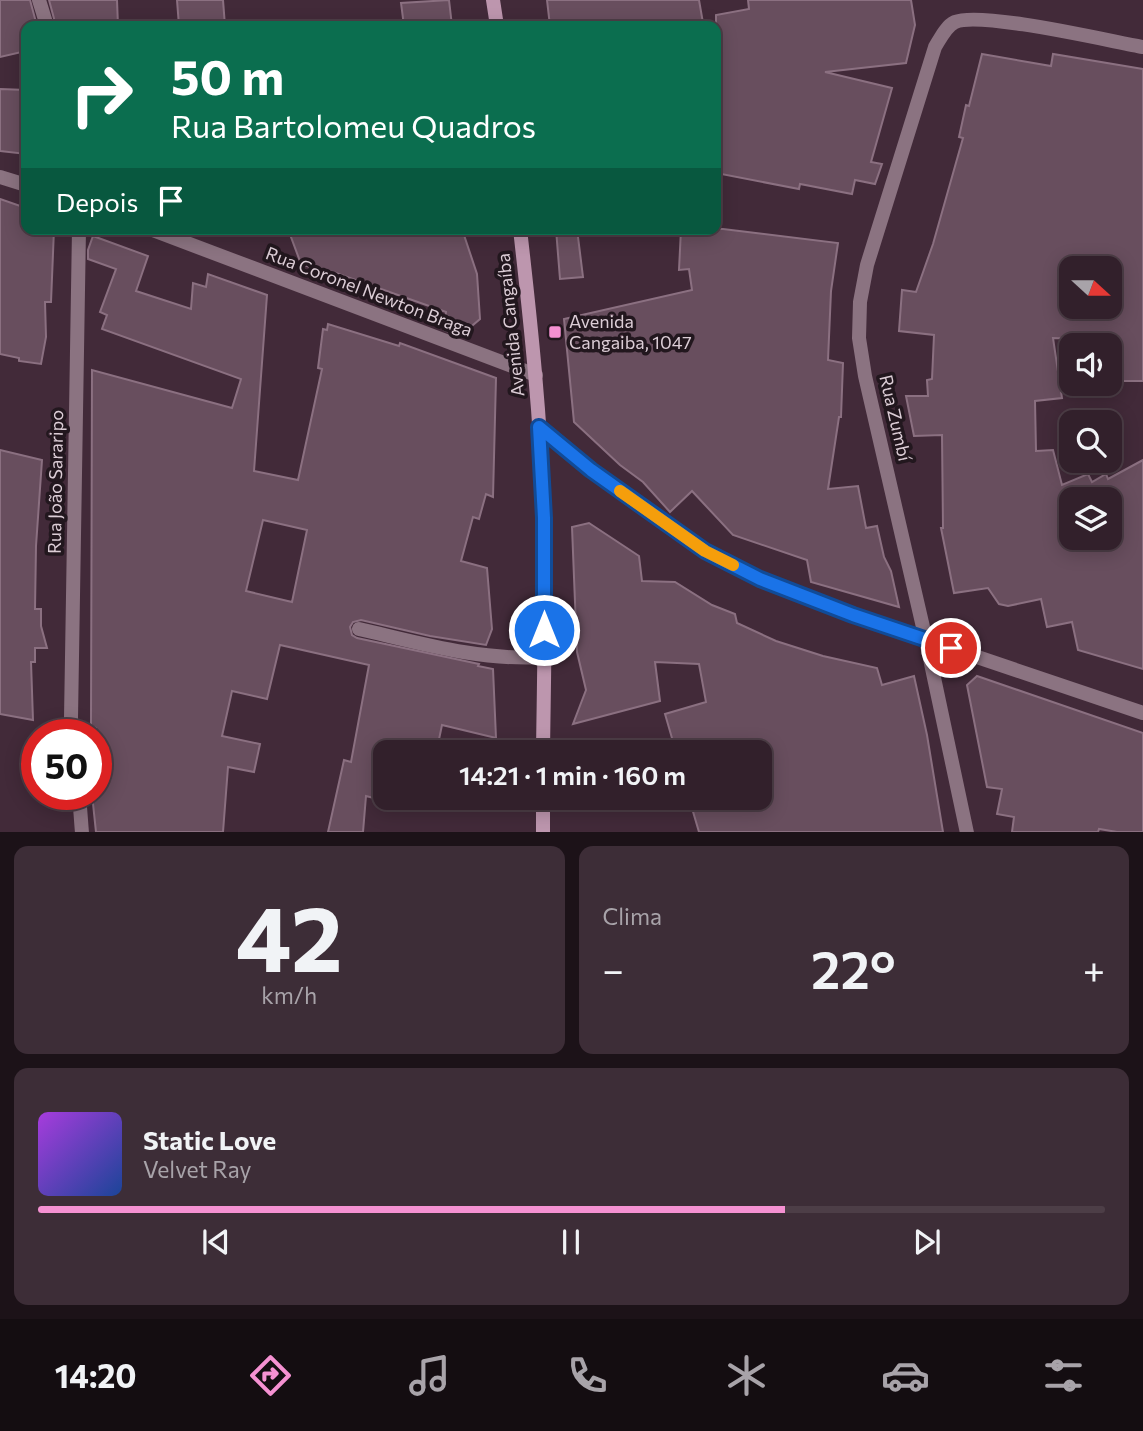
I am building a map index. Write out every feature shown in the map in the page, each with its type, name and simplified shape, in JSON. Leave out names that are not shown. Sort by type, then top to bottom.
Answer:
[{"type":"main road","points":[[493,0],[496,21]]},
{"type":"main road","name":"Avenida Cangaíba","points":[[521,235],[536,375],[544,518],[543,740]]},
{"type":"main road","points":[[543,810],[543,832]]},
{"type":"street","points":[[39,0],[45,21]]},
{"type":"street","name":"Rua Zumbí","points":[[967,832],[865,376],[859,338],[860,302],[867,265],[935,47],[954,22],[973,19],[998,21],[1143,47]]},
{"type":"street","points":[[0,177],[21,183]]},
{"type":"street","name":"Rua João Sararipo","points":[[71,719],[79,235]]},
{"type":"street","name":"Rua Coronel Newton Braga","points":[[166,235],[536,375]]},
{"type":"street","points":[[539,427],[591,470],[705,551],[760,579],[853,615],[1143,713]]},
{"type":"street","points":[[359,629],[466,653],[519,659],[544,657]]},
{"type":"street","points":[[80,810],[82,832]]},
{"type":"building","points":[[0,0],[30,0],[36,21],[21,21],[21,52],[0,57]]},
{"type":"building","points":[[49,0],[117,0],[118,21],[55,21]]},
{"type":"building","points":[[177,0],[223,0],[225,21],[179,21]]},
{"type":"building","points":[[449,0],[451,21],[403,21],[401,3]]},
{"type":"building","points":[[547,0],[699,0],[703,21],[549,21]]},
{"type":"building","points":[[748,0],[911,0],[915,25],[906,63],[825,72],[892,88],[871,162],[882,164],[875,184],[855,180],[852,194],[800,184],[799,189],[721,174],[721,21],[716,21],[716,15],[749,9]]},
{"type":"building","points":[[982,54],[1051,66],[1053,54],[1143,69],[1143,381],[1122,381],[1122,333],[1059,333],[1059,338],[1053,338],[1059,396],[1062,398],[1035,401],[1036,451],[1053,450],[1062,485],[1088,474],[1092,482],[1106,474],[1108,479],[1143,460],[1143,669],[1078,650],[1072,622],[1047,627],[1041,599],[1008,606],[999,604],[988,588],[954,593],[941,528],[942,435],[914,436],[906,396],[928,396],[927,380],[932,379],[934,335],[899,331],[902,290],[916,292],[933,244],[963,138],[959,137],[966,105],[969,106]]},
{"type":"building","points":[[0,89],[21,90],[21,153],[0,151]]},
{"type":"building","points":[[0,199],[21,206],[21,235],[54,235],[51,302],[45,302],[46,337],[41,364],[19,361],[19,358],[0,354]]},
{"type":"building","points":[[723,229],[838,243],[831,291],[828,360],[843,363],[841,417],[828,489],[858,486],[866,528],[877,526],[899,607],[811,582],[807,560],[733,535],[692,491],[670,512],[643,482],[620,465],[574,422],[564,319],[692,290],[689,269],[679,270],[681,235],[721,235]]},
{"type":"building","points":[[290,235],[464,235],[477,274],[480,319],[460,336],[444,330],[446,312],[336,273],[337,277],[301,264]]},
{"type":"building","points":[[556,235],[578,235],[583,277],[560,279]]},
{"type":"building","points":[[93,236],[148,256],[136,291],[191,309],[193,283],[206,287],[208,274],[267,295],[254,471],[298,480],[322,369],[318,368],[323,329],[327,330],[328,324],[399,346],[400,343],[496,378],[493,497],[486,494],[479,519],[473,517],[461,561],[487,568],[492,629],[486,645],[430,636],[361,620],[353,622],[350,627],[352,635],[357,638],[493,669],[496,738],[442,725],[439,740],[373,740],[373,798],[366,796],[363,832],[328,832],[344,760],[351,762],[369,665],[280,645],[267,699],[232,691],[222,736],[260,744],[254,772],[228,767],[223,832],[96,832],[94,810],[112,810],[112,719],[91,719],[92,370],[232,408],[241,379],[102,329],[107,315],[100,312],[116,269],[88,259]],"holes":[[[263,520],[307,530],[292,602],[246,591]]]},
{"type":"building","points":[[0,450],[42,460],[35,609],[41,609],[41,626],[47,648],[35,648],[35,662],[31,662],[33,719],[0,714]]},
{"type":"building","points":[[589,523],[639,556],[642,581],[675,582],[712,605],[735,614],[737,623],[776,641],[823,656],[877,668],[882,685],[914,676],[943,832],[699,832],[693,810],[772,810],[772,740],[673,740],[665,714],[706,702],[699,664],[655,662],[660,701],[573,724],[586,690],[577,652],[572,527]]},
{"type":"building","points":[[977,676],[1143,733],[1143,832],[1099,829],[1098,832],[1012,832],[1014,817],[997,814],[1002,789],[987,787],[967,685]]},
{"type":"slow traffic","points":[[620,491],[705,551],[733,565]]},
{"type":"place","name":"Avenida Cangaiba, 1047","points":[[555,332]]},
{"type":"route","points":[[544,630],[544,518],[539,427],[591,470],[705,551],[760,579],[853,615],[951,648]]}]
